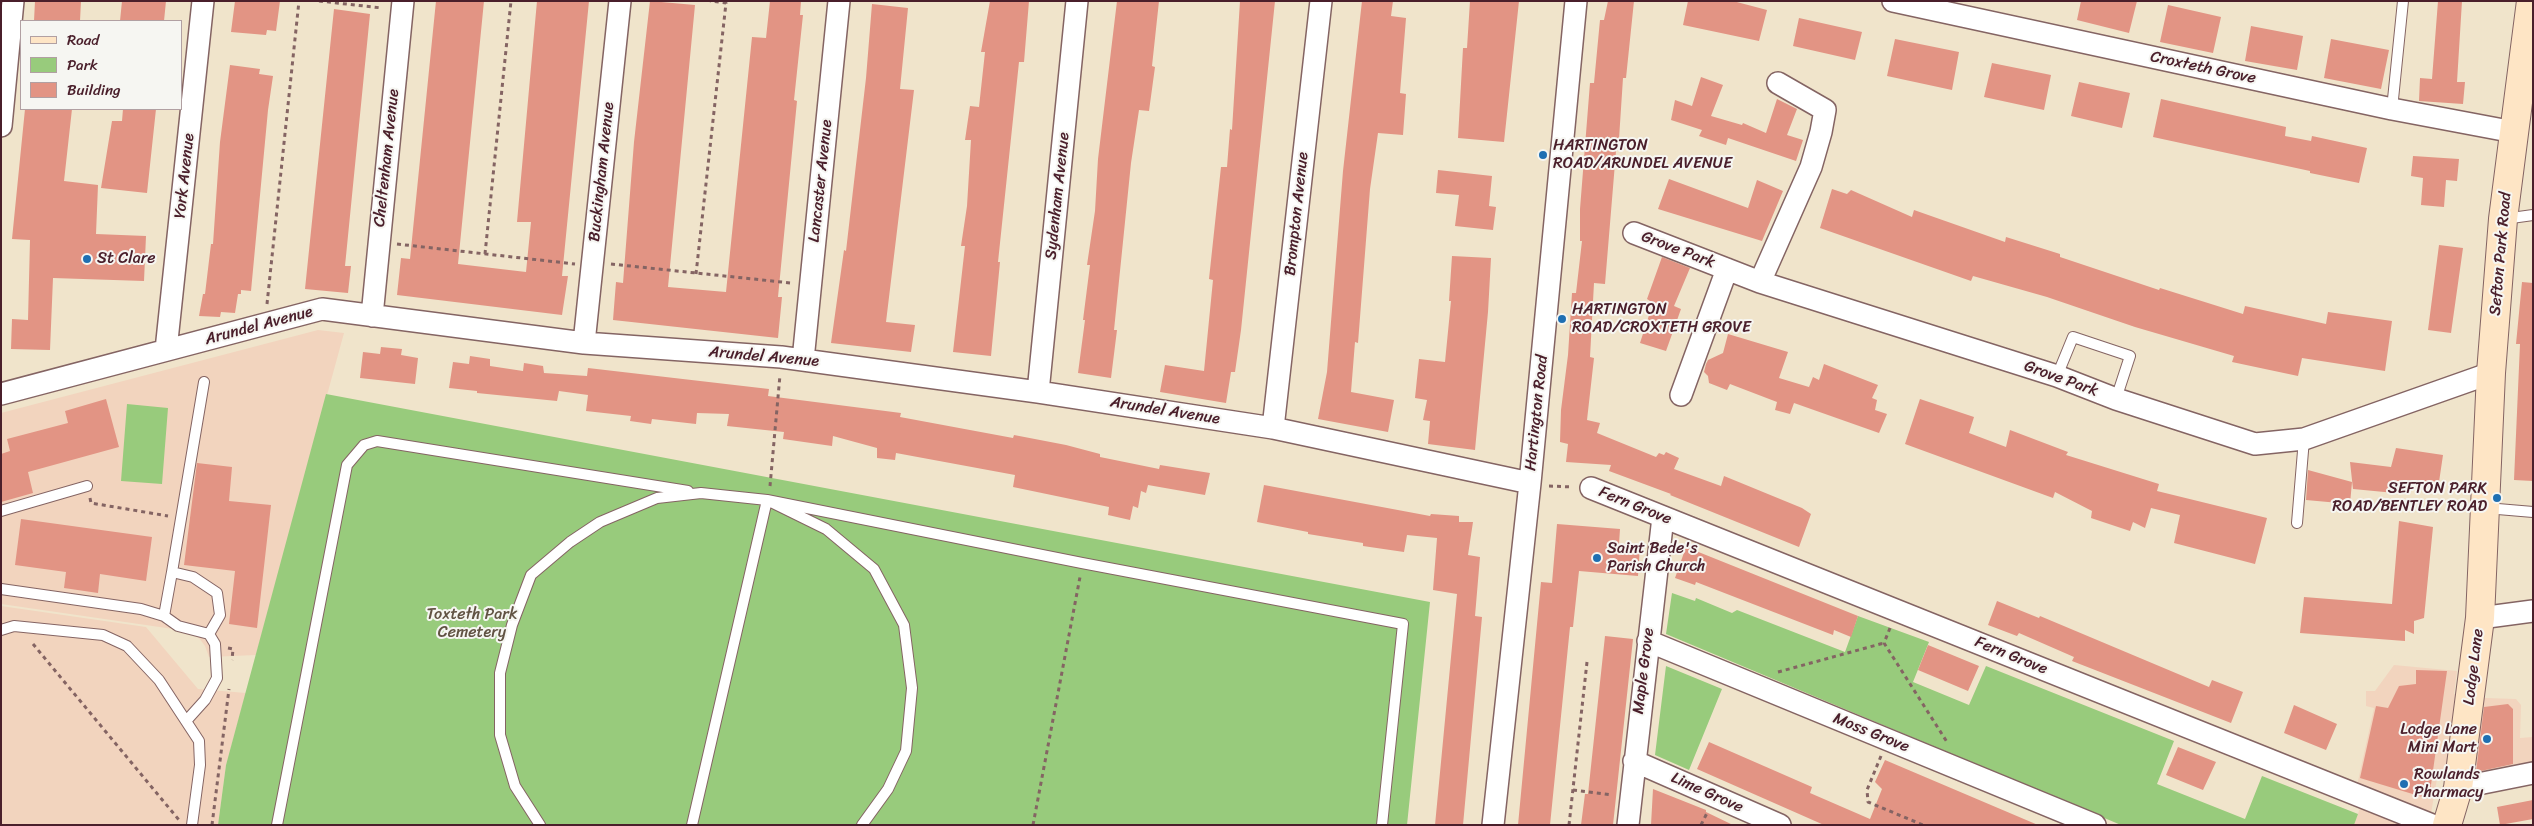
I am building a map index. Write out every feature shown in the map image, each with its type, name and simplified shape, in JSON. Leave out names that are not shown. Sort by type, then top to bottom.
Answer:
[{"type":"main road","name":"Sefton Park Road","points":[[2485,508],[2491,373],[2503,219],[2531,1]]},
{"type":"main road","name":"Lodge Lane","points":[[2447,825],[2458,788],[2480,618],[2485,508]]},
{"type":"street","points":[[1,126],[13,1]]},
{"type":"street","name":"York Avenue","points":[[166,350],[203,1]]},
{"type":"street","name":"Buckingham Avenue","points":[[584,343],[620,1]]},
{"type":"street","name":"Lancaster Avenue","points":[[803,360],[839,1]]},
{"type":"street","name":"Sydenham Avenue","points":[[1038,392],[1077,1]]},
{"type":"street","name":"Brompton Avenue","points":[[1273,428],[1320,1]]},
{"type":"street","name":"Hartington Road","points":[[1493,825],[1530,483],[1576,1]]},
{"type":"street","name":"Croxteth Grove","points":[[1893,1],[2392,109],[2514,132]]},
{"type":"street","name":"Cheltenham Avenue","points":[[372,316],[403,5]]},
{"type":"street","points":[[1760,282],[1811,167],[1825,110],[1778,83]]},
{"type":"street","name":"Grove Park","points":[[1634,233],[1760,282],[2057,376],[2116,399],[2255,444],[2304,439],[2491,373]]},
{"type":"street","points":[[1681,395],[1727,269]]},
{"type":"street","name":"Arundel Avenue","points":[[1,394],[322,309],[584,343],[781,357],[1038,392],[1273,428],[1530,483]]},
{"type":"street","name":"Fern Grove","points":[[1590,488],[2432,825]]},
{"type":"street","name":"Maple Grove","points":[[1628,825],[1663,517]]},
{"type":"street","points":[[2480,618],[2533,611]]},
{"type":"street","name":"Moss Grove","points":[[1648,641],[2095,825]]},
{"type":"street","name":"Lime Grove","points":[[1634,761],[1780,825]]},
{"type":"street","points":[[2458,788],[2533,773]]},
{"type":"lane","points":[[2392,109],[2403,1]]},
{"type":"lane","points":[[2503,219],[2533,215]]},
{"type":"lane","points":[[2057,376],[2073,337],[2130,356],[2116,399]]},
{"type":"lane","points":[[164,616],[204,382]]},
{"type":"lane","points":[[2297,523],[2304,439]]},
{"type":"lane","points":[[277,825],[347,464],[364,445],[377,441],[701,493],[767,500],[1082,563],[1403,624],[1382,825]]},
{"type":"lane","points":[[1,511],[87,486]]},
{"type":"lane","points":[[540,825],[515,786],[500,735],[500,673],[512,625],[531,575],[570,542],[600,522],[657,498],[701,493]]},
{"type":"lane","points":[[692,825],[767,500]]},
{"type":"lane","points":[[767,500],[826,529],[874,569],[904,625],[912,688],[906,751],[888,790],[862,825]]},
{"type":"lane","points":[[2485,508],[2533,512]]},
{"type":"lane","points":[[172,572],[193,576],[217,593],[220,616],[209,634]]},
{"type":"lane","points":[[1,589],[141,609],[164,616],[178,626],[209,634],[215,644],[217,678],[205,700],[187,720]]},
{"type":"lane","points":[[1,630],[14,626],[103,635],[127,646],[159,680],[199,741],[192,825]]},
{"type":"path","points":[[265,325],[299,1]]},
{"type":"path","points":[[319,1],[403,5]]},
{"type":"path","points":[[485,254],[511,1]]},
{"type":"path","points":[[696,274],[726,3],[710,1]]},
{"type":"path","points":[[767,500],[771,476],[781,357]]},
{"type":"path","points":[[1530,483],[1541,486],[1590,488]]},
{"type":"path","points":[[87,486],[91,503],[182,518]]},
{"type":"path","points":[[1033,825],[1082,563]]},
{"type":"path","points":[[1884,643],[1897,610]]},
{"type":"path","points":[[27,643],[36,645],[179,820],[179,825]]},
{"type":"path","points":[[1746,681],[1884,643]]},
{"type":"path","points":[[1884,643],[1966,772]]},
{"type":"path","points":[[215,644],[233,649],[231,669]]},
{"type":"path","points":[[1569,825],[1587,662]]},
{"type":"path","points":[[212,825],[230,679]]},
{"type":"path","points":[[1888,740],[1867,790],[1868,802],[1923,825]]},
{"type":"path","points":[[1573,790],[1630,797]]},
{"type":"shaded area","points":[[318,330],[344,333],[256,655],[209,657],[205,646],[199,638],[187,631],[1,604],[1,413]]},
{"type":"shaded area","points":[[1,606],[146,627],[198,689],[246,693],[226,765],[218,825],[1,825]]},
{"type":"shaded area","points":[[2394,665],[2457,671],[2454,694],[2516,699],[2521,705],[2520,738],[2533,737],[2533,764],[2477,774],[2438,773],[2429,825],[2354,825],[2360,808],[2355,787],[2358,781],[2374,708],[2366,706],[2366,691],[2375,691]]},
{"type":"green space","name":"Toxteth Park Cemetery","points":[[326,394],[1430,602],[1407,825],[218,825],[226,765]]},
{"type":"green space","points":[[127,404],[168,408],[162,484],[121,481]]},
{"type":"green space","points":[[1672,593],[1695,601],[1696,598],[1732,613],[1737,610],[1845,652],[1858,616],[1929,642],[1913,682],[1969,705],[1986,666],[2174,741],[2157,784],[2245,819],[2262,776],[2358,814],[2354,825],[2121,825],[1666,634]]},
{"type":"green space","points":[[1666,666],[1722,689],[1689,770],[1655,755]]},
{"type":"building","points":[[35,1],[81,1],[80,20],[34,20]]},
{"type":"building","points":[[122,1],[166,1],[164,20],[120,20]]},
{"type":"building","points":[[235,1],[280,1],[276,31],[267,30],[266,35],[231,32]]},
{"type":"building","points":[[436,1],[484,1],[458,264],[526,272],[531,222],[517,222],[537,1],[589,1],[562,276],[568,276],[562,315],[397,295],[401,258],[410,259]]},
{"type":"building","points":[[650,1],[695,5],[668,287],[726,292],[752,37],[766,38],[770,1],[801,1],[800,15],[803,15],[794,100],[797,101],[778,297],[782,297],[778,338],[613,320],[616,282],[623,283],[634,142]]},
{"type":"building","points":[[990,1],[1029,1],[1024,62],[1019,62],[998,262],[1000,262],[991,356],[953,352],[965,246],[961,246],[967,206],[971,140],[965,140],[970,106],[979,107],[985,52],[981,52]]},
{"type":"building","points":[[1117,1],[1159,1],[1152,66],[1155,67],[1149,111],[1139,110],[1131,163],[1114,330],[1117,330],[1111,378],[1078,373],[1085,320],[1083,320],[1090,265],[1087,265],[1095,211],[1098,159]]},
{"type":"building","points":[[1240,1],[1275,1],[1241,330],[1235,372],[1231,372],[1226,403],[1160,392],[1165,365],[1204,371],[1213,280],[1209,279],[1221,167],[1227,167],[1230,129],[1232,130]]},
{"type":"building","points":[[1362,1],[1393,1],[1391,16],[1406,18],[1400,93],[1406,94],[1403,135],[1378,133],[1370,189],[1358,343],[1355,342],[1351,392],[1394,400],[1388,432],[1318,419],[1327,372],[1343,171]]},
{"type":"building","points":[[1470,1],[1519,1],[1504,142],[1458,138],[1463,48],[1467,48]]},
{"type":"building","points":[[1608,1],[1634,1],[1626,78],[1623,78],[1605,284],[1594,283],[1590,357],[1594,358],[1587,420],[1600,423],[1597,433],[1656,457],[1659,453],[1664,455],[1666,452],[1679,458],[1674,469],[1721,486],[1724,476],[1802,508],[1811,514],[1799,547],[1671,494],[1609,471],[1611,465],[1566,462],[1568,444],[1560,442],[1561,410],[1568,355],[1572,293],[1576,293],[1582,241],[1580,241],[1580,209],[1590,83],[1594,83],[1600,20],[1604,20]]},
{"type":"building","points":[[1688,1],[1733,1],[1767,10],[1759,41],[1683,25]]},
{"type":"building","points":[[2081,1],[2137,1],[2129,33],[2077,20]]},
{"type":"building","points":[[2438,1],[2462,1],[2457,82],[2465,82],[2463,104],[2419,101],[2420,78],[2432,79]]},
{"type":"building","points":[[872,4],[908,8],[900,89],[914,90],[886,322],[915,325],[911,352],[831,343],[844,250],[846,251],[866,78]]},
{"type":"building","points":[[2168,5],[2221,17],[2213,53],[2160,42]]},
{"type":"building","points":[[334,9],[370,14],[345,266],[351,266],[348,293],[305,289]]},
{"type":"building","points":[[1799,18],[1862,32],[1855,60],[1793,46]]},
{"type":"building","points":[[2251,26],[2303,36],[2297,70],[2245,61]]},
{"type":"building","points":[[1895,39],[1959,52],[1952,90],[1887,76]]},
{"type":"building","points":[[2331,39],[2389,50],[2381,89],[2324,78]]},
{"type":"building","points":[[1992,63],[2051,75],[2044,110],[1984,97]]},
{"type":"building","points":[[230,65],[260,69],[259,74],[273,76],[268,110],[251,291],[241,290],[241,294],[238,294],[235,313],[221,312],[220,317],[199,316],[203,294],[205,294],[211,244],[213,244],[220,142]]},
{"type":"building","points":[[1701,77],[1723,85],[1711,116],[1742,125],[1743,123],[1766,133],[1777,99],[1797,109],[1787,135],[1803,140],[1796,161],[1728,138],[1726,145],[1699,136],[1702,130],[1671,120],[1675,100],[1692,106]]},
{"type":"building","points":[[2079,82],[2130,93],[2122,128],[2071,116]]},
{"type":"building","points":[[2161,99],[2286,127],[2285,136],[2311,141],[2312,136],[2367,148],[2359,183],[2153,137]]},
{"type":"building","name":"St Clare","points":[[25,110],[72,110],[64,181],[98,185],[96,234],[146,236],[144,281],[53,278],[50,350],[11,349],[12,319],[28,320],[30,240],[12,239]]},
{"type":"building","points":[[123,110],[156,110],[147,193],[101,188],[112,121],[122,121]]},
{"type":"building","points":[[2413,156],[2459,159],[2457,181],[2446,180],[2444,207],[2421,205],[2423,178],[2411,176]]},
{"type":"building","points":[[1438,170],[1492,176],[1489,206],[1496,207],[1493,230],[1455,226],[1459,195],[1436,193]]},
{"type":"building","points":[[1669,179],[1748,208],[1757,180],[1783,191],[1762,241],[1658,209]]},
{"type":"building","points":[[1832,189],[1847,194],[1851,190],[1912,217],[1914,210],[2005,242],[2006,237],[2060,254],[2060,257],[2159,290],[2160,288],[2243,314],[2245,306],[2326,324],[2328,312],[2392,321],[2385,371],[2302,358],[2298,376],[2232,362],[2234,356],[2135,327],[2047,297],[1973,276],[1971,281],[1820,228]]},
{"type":"building","points":[[2439,245],[2463,248],[2451,333],[2428,330]]},
{"type":"building","points":[[1452,256],[1491,258],[1475,450],[1428,444],[1430,421],[1423,420],[1427,400],[1415,398],[1419,359],[1445,362],[1451,301],[1449,301]]},
{"type":"building","points":[[1662,257],[1690,268],[1674,306],[1681,309],[1666,351],[1640,343],[1653,303],[1647,299]]},
{"type":"building","points":[[2522,282],[2533,283],[2533,481],[2514,480],[2520,344],[2516,344]]},
{"type":"building","points":[[1728,334],[1788,352],[1779,378],[1809,387],[1813,377],[1819,380],[1824,364],[1878,385],[1872,398],[1877,400],[1875,410],[1887,414],[1879,433],[1794,403],[1790,414],[1775,410],[1777,402],[1730,384],[1727,390],[1709,383],[1708,376],[1704,372],[1706,364],[1708,360],[1723,353]]},
{"type":"building","points":[[381,347],[402,349],[401,355],[418,358],[415,384],[360,378],[363,352],[380,354]]},
{"type":"building","points":[[470,356],[490,359],[490,366],[523,371],[524,363],[543,366],[544,373],[587,376],[588,368],[769,389],[768,396],[901,413],[900,417],[1013,438],[1014,435],[1066,445],[1100,454],[1100,457],[1159,469],[1160,465],[1210,473],[1205,495],[1148,485],[1146,493],[1141,491],[1138,508],[1133,506],[1130,520],[1108,515],[1109,507],[1013,487],[1015,475],[896,453],[895,460],[877,458],[877,448],[833,436],[832,446],[783,439],[784,432],[727,426],[729,414],[697,413],[696,424],[652,419],[651,424],[630,421],[631,416],[586,411],[588,395],[559,391],[557,401],[477,393],[477,391],[449,388],[453,362],[469,364]]},
{"type":"building","points":[[106,399],[119,447],[28,472],[33,493],[1,502],[1,454],[10,451],[7,439],[68,423],[65,411]]},
{"type":"building","points":[[1920,399],[1974,417],[1969,433],[2006,447],[2010,430],[2068,452],[2066,455],[2159,484],[2157,491],[2267,518],[2255,564],[2174,543],[2180,515],[2151,508],[2145,528],[2133,522],[2130,531],[2091,518],[2092,511],[2055,492],[2053,498],[1905,444]]},
{"type":"building","points":[[2396,448],[2443,455],[2439,482],[2395,481],[2395,493],[2353,489],[2350,462],[2391,467]]},
{"type":"building","points":[[197,463],[232,467],[229,501],[271,505],[257,628],[229,624],[235,571],[184,565]]},
{"type":"building","points":[[2308,470],[2352,482],[2350,504],[2306,500]]},
{"type":"building","points":[[1264,485],[1430,516],[1431,514],[1459,516],[1459,522],[1473,522],[1468,555],[1480,557],[1475,616],[1482,617],[1463,825],[1435,825],[1457,594],[1433,590],[1437,538],[1407,535],[1404,552],[1363,546],[1363,543],[1308,534],[1308,532],[1257,522]]},
{"type":"building","points":[[21,519],[152,537],[146,581],[100,574],[98,593],[64,588],[66,572],[15,565]]},
{"type":"building","points":[[2399,521],[2433,527],[2424,618],[2414,621],[2414,634],[2405,630],[2405,641],[2300,633],[2304,597],[2392,604]]},
{"type":"building","points":[[1557,524],[1620,529],[1619,544],[1640,546],[1638,576],[1579,571],[1573,627],[1570,627],[1550,825],[1518,825],[1541,582],[1552,583]]},
{"type":"building","points":[[1686,547],[1858,616],[1851,637],[1834,630],[1833,635],[1696,582],[1695,585],[1675,578]]},
{"type":"building","points":[[1997,601],[2039,618],[2040,616],[2209,687],[2212,680],[2243,692],[2231,723],[2072,661],[2074,657],[2019,633],[2017,636],[1988,625]]},
{"type":"building","points":[[1605,636],[1633,639],[1613,825],[1581,825],[1585,794],[1588,794]]},
{"type":"building","points":[[1928,645],[1979,666],[1968,691],[1918,670]]},
{"type":"building","points":[[2416,670],[2447,671],[2429,799],[2360,778],[2376,706],[2388,708],[2399,686],[2416,684]]},
{"type":"building","points":[[2508,704],[2513,709],[2513,764],[2476,772],[2484,707]]},
{"type":"building","points":[[2294,705],[2337,724],[2326,750],[2284,733]]},
{"type":"building","points":[[1709,742],[1812,787],[1810,793],[1870,819],[1882,789],[1875,782],[1885,760],[2038,825],[1824,825],[1697,769]]},
{"type":"building","points":[[2178,747],[2216,762],[2203,790],[2166,775]]},
{"type":"building","points":[[1653,789],[1706,810],[1706,812],[1733,825],[1651,825]]},
{"type":"building","points":[[2533,800],[2533,819],[2500,825],[2497,807]]},
{"type":"place","name":"HARTINGTON ROAD/ARUNDEL AVENUE","points":[[1543,155]]},
{"type":"place","name":"St Clare","points":[[87,259]]},
{"type":"place","name":"HARTINGTON ROAD/CROXTETH GROVE","points":[[1562,319]]},
{"type":"place","name":"SEFTON PARK ROAD/BENTLEY ROAD","points":[[2497,498]]},
{"type":"place","name":"Saint Bede's Parish Church","points":[[1597,558]]},
{"type":"place","name":"Lodge Lane Mini Mart","points":[[2487,739]]},
{"type":"place","name":"Rowlands Pharmacy","points":[[2404,784]]}]
